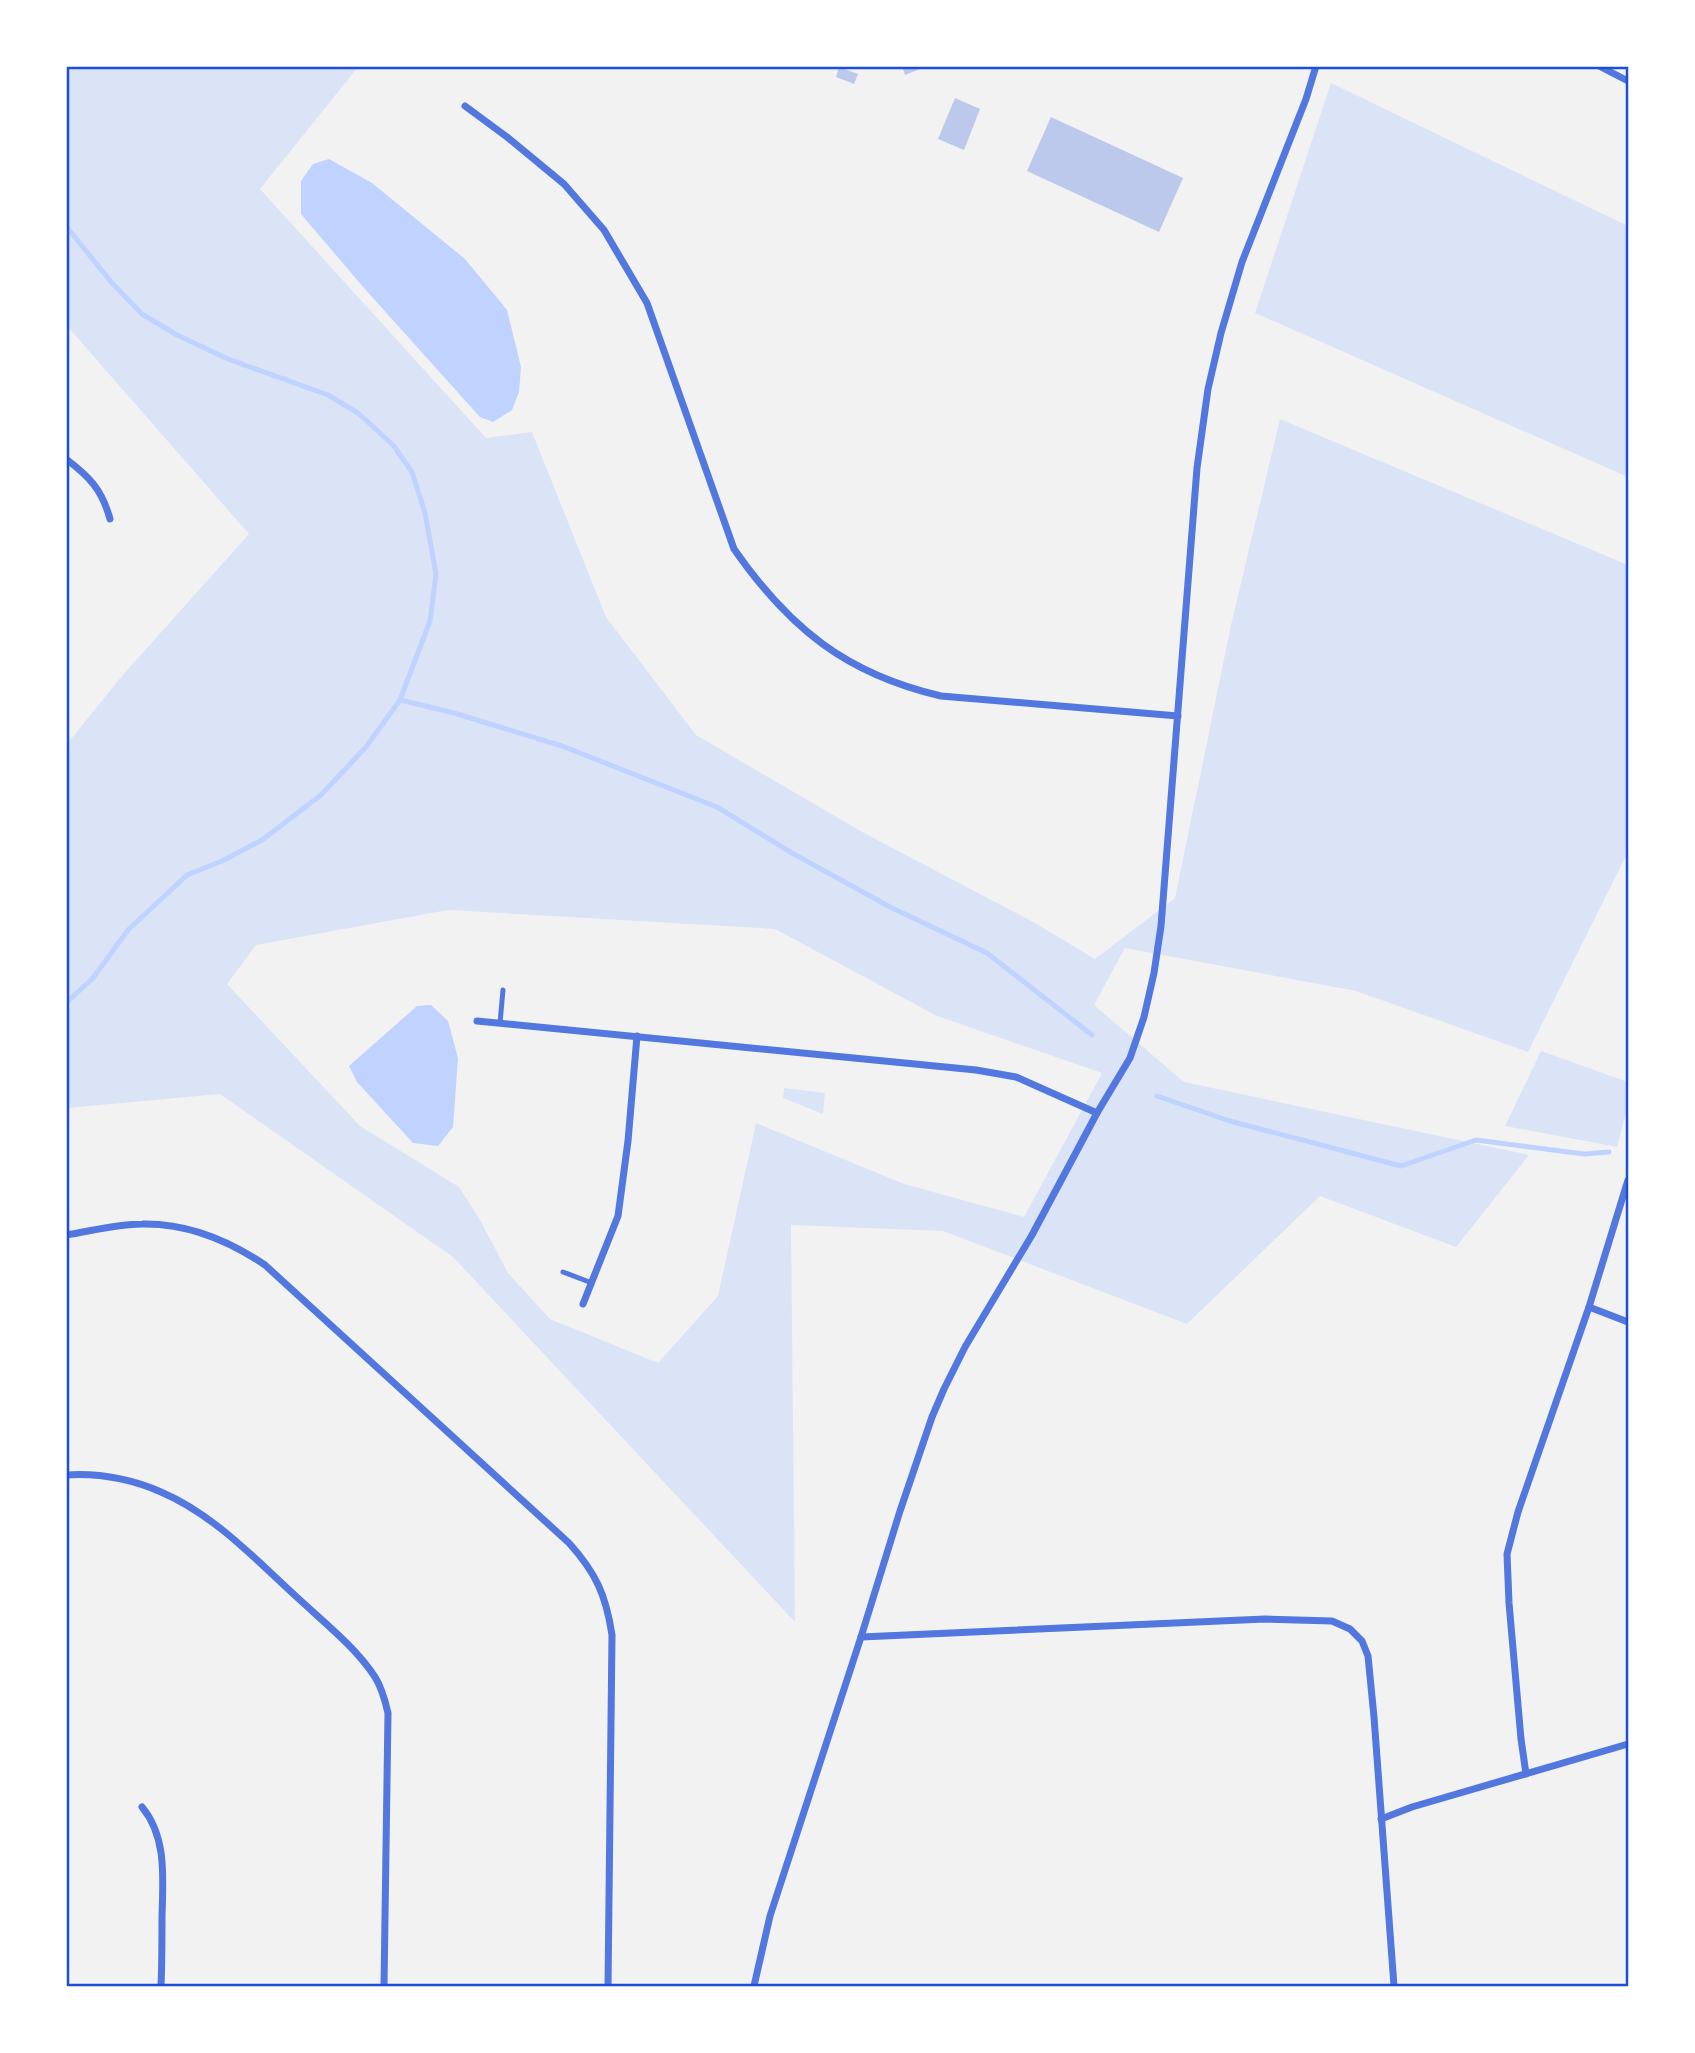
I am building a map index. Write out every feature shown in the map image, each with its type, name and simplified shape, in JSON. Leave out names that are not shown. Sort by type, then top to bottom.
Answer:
[{"type":"street","points":[[754,1986],[770,1916],[862,1637],[900,1511],[944,1389],[965,1347],[1032,1235],[1129,1058],[1143,1017],[1161,926],[1197,468],[1208,389],[1242,262],[1306,99],[1316,66]]},
{"type":"street","points":[[1599,66],[1629,80]]},
{"type":"street","points":[[465,106],[564,184],[604,230],[647,303],[734,549],[757,582],[798,625],[829,650],[871,674],[907,688],[941,696],[1178,716]]},
{"type":"street","points":[[66,458],[85,474],[104,498],[110,519]]},
{"type":"street","points":[[477,1021],[976,1070],[1016,1077],[1097,1113]]},
{"type":"street","points":[[583,1304],[618,1216],[637,1036]]},
{"type":"street","points":[[1526,1774],[1509,1603],[1507,1554],[1518,1512],[1589,1307],[1629,1180]]},
{"type":"street","points":[[66,1235],[118,1226],[160,1224],[219,1238],[243,1250],[265,1265],[569,1542],[586,1562],[603,1594],[612,1635],[608,1986]]},
{"type":"street","points":[[1589,1307],[1629,1322]]},
{"type":"street","points":[[66,1475],[98,1476],[144,1485],[199,1512],[232,1538],[342,1639],[374,1677],[383,1694],[387,1713],[384,1986]]},
{"type":"street","points":[[862,1637],[1265,1619],[1332,1621],[1357,1634],[1367,1656],[1374,1717],[1394,1986]]},
{"type":"street","points":[[1381,1819],[1412,1807],[1629,1744]]},
{"type":"street","points":[[142,1807],[156,1830],[163,1861],[161,1986]]},
{"type":"lane","points":[[500,1023],[503,990]]},
{"type":"lane","points":[[564,1272],[592,1283]]},
{"type":"shaded area","points":[[67,67],[358,67],[260,189],[486,438],[532,432],[606,617],[696,735],[864,833],[1035,923],[1095,959],[1175,898],[1231,625],[1280,419],[1628,565],[1628,852],[1528,1052],[1356,991],[1125,948],[1094,1005],[1184,1082],[1529,1155],[1456,1247],[1320,1196],[1187,1324],[943,1231],[791,1225],[795,1622],[453,1257],[220,1094],[67,1108],[67,744],[121,677],[249,534],[67,326]],"holes":[[[448,910],[775,929],[937,1016],[1102,1073],[1024,1217],[904,1184],[756,1123],[718,1296],[658,1363],[550,1319],[508,1273],[459,1187],[360,1126],[227,984],[256,945]]]},
{"type":"shaded area","points":[[1331,83],[1628,226],[1628,477],[1255,313]]},
{"type":"shaded area","points":[[1541,1051],[1628,1082],[1628,1105],[1617,1147],[1505,1126]]},
{"type":"shaded area","points":[[784,1088],[825,1093],[823,1114],[783,1098]]},
{"type":"water","points":[[329,159],[372,183],[465,259],[507,310],[521,367],[519,392],[512,410],[493,422],[480,417],[301,214],[301,181],[313,164]]},
{"type":"water","points":[[431,1005],[448,1021],[458,1058],[453,1127],[438,1146],[413,1143],[357,1082],[349,1066],[417,1006]]},
{"type":"building","points":[[902,66],[925,66],[925,67],[905,75]]},
{"type":"building","points":[[839,67],[858,74],[854,84],[836,77]]},
{"type":"building","points":[[955,98],[980,109],[964,150],[938,139]]},
{"type":"building","points":[[1051,117],[1183,178],[1159,232],[1027,171]]},
{"type":"waterway","points":[[66,226],[111,282],[142,314],[177,335],[228,359],[328,395],[358,413],[393,445],[412,472],[425,513],[436,574],[430,621],[400,700],[366,747],[321,795],[262,840],[222,861],[187,875],[128,930],[93,978],[66,1003]]},
{"type":"waterway","points":[[400,700],[454,713],[562,746],[717,807],[792,853],[890,907],[987,953],[1092,1035]]},
{"type":"waterway","points":[[1157,1096],[1230,1121],[1401,1166],[1476,1140],[1584,1154],[1609,1152]]}]
